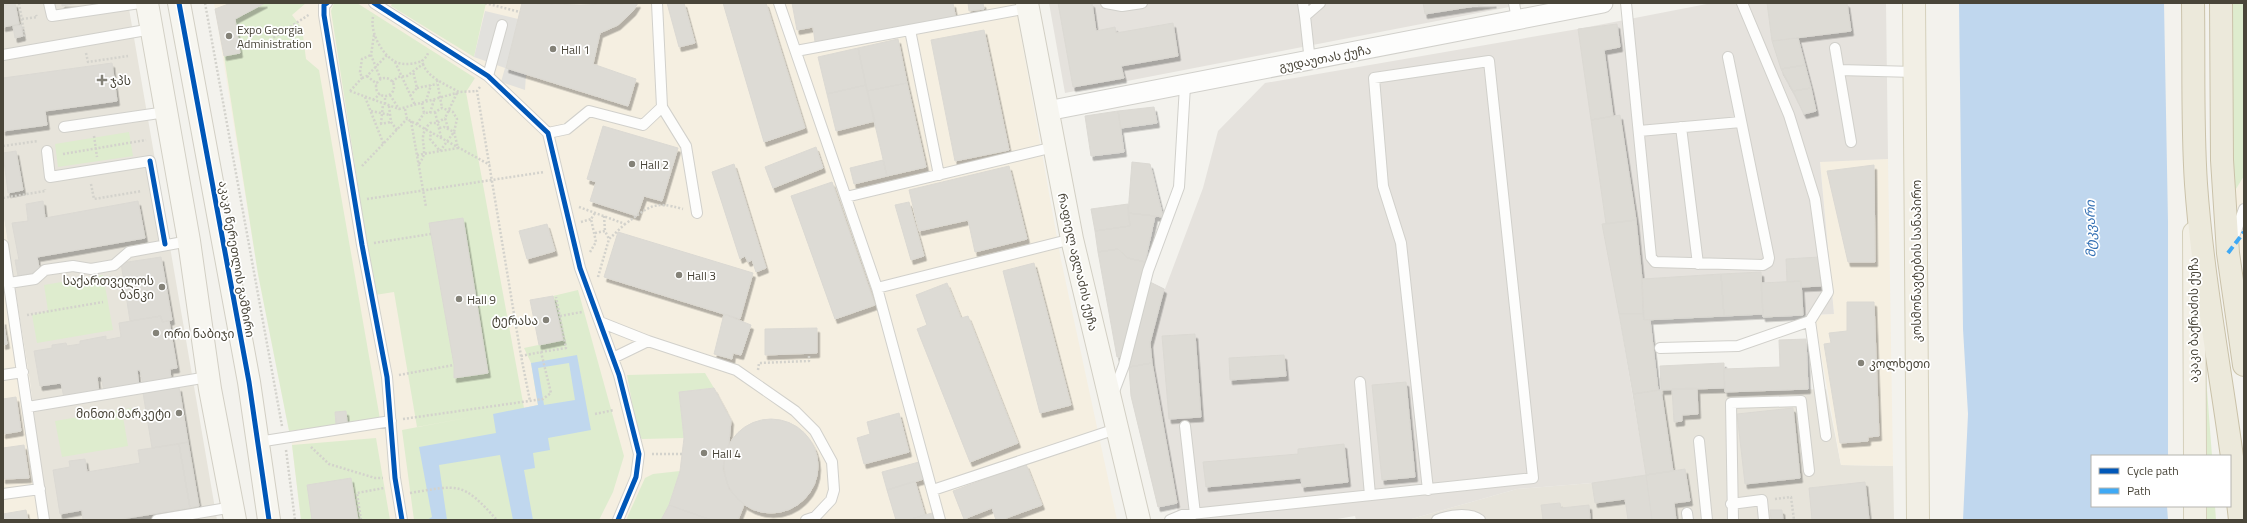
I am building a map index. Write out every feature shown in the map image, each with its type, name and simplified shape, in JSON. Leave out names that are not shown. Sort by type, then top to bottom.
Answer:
[{"type":"highway","points":[[2193,3],[2196,184],[2202,247],[2232,447],[2240,520]]},
{"type":"highway","points":[[2221,3],[2222,160],[2228,253],[2244,365]]},
{"type":"main road","points":[[147,3],[189,241],[208,377],[234,513]]},
{"type":"main road","name":"აკაკი წერეთლის გამზირი","points":[[180,3],[249,382],[269,520]]},
{"type":"main road","name":"კოსმონავტების სანაპირო","points":[[1914,3],[1918,520]]},
{"type":"main road","name":"რაფიელ აგლაძის ქუჩა","points":[[1028,5],[1072,239],[1116,430],[1139,520]]},
{"type":"main road","name":"აკაკი ბაქრაძის ქუჩა","points":[[2195,455],[2193,253],[2196,184]]},
{"type":"main road","points":[[2195,507],[2195,520]]},
{"type":"street","name":"გუდაუთას ქუჩა","points":[[1047,111],[1310,62],[1515,12],[1598,4]]},
{"type":"lane","points":[[49,3],[52,16],[140,3]]},
{"type":"lane","points":[[374,3],[488,76],[548,133],[563,202],[580,268],[613,358],[628,408],[639,454],[636,477],[618,520]]},
{"type":"lane","points":[[657,3],[662,107],[686,146],[697,214]]},
{"type":"lane","points":[[779,3],[877,288],[940,520]]},
{"type":"lane","points":[[1106,3],[1122,6],[1142,3]]},
{"type":"lane","points":[[1303,3],[1310,62]]},
{"type":"lane","points":[[1305,16],[1320,3]]},
{"type":"lane","points":[[1626,3],[1652,260],[1660,264],[1763,265],[1768,262],[1769,258],[1728,57]]},
{"type":"lane","points":[[1660,348],[1738,346],[1810,321],[1828,292],[1815,199],[1789,115],[1742,3]]},
{"type":"lane","points":[[326,4],[362,245],[387,377],[396,482],[402,520]]},
{"type":"lane","points":[[796,51],[910,30],[1028,5]]},
{"type":"lane","points":[[488,76],[502,25]]},
{"type":"lane","points":[[3,55],[152,29]]},
{"type":"lane","points":[[910,30],[939,175]]},
{"type":"lane","points":[[1835,48],[1851,142]]},
{"type":"lane","points":[[1170,520],[1178,516],[1195,514],[1428,490],[1534,478],[1489,61],[1374,78],[1383,186],[1401,243],[1428,490]]},
{"type":"lane","points":[[1839,70],[1915,72]]},
{"type":"lane","points":[[1110,402],[1124,365],[1148,271],[1179,187],[1185,86]]},
{"type":"lane","points":[[548,133],[567,129],[589,111],[642,125],[662,107]]},
{"type":"lane","points":[[64,127],[166,112]]},
{"type":"lane","points":[[1639,131],[1741,122]]},
{"type":"lane","points":[[1681,127],[1698,264]]},
{"type":"lane","points":[[846,197],[1054,147]]},
{"type":"lane","points":[[47,152],[50,177],[150,161],[165,244]]},
{"type":"lane","points":[[2228,253],[2244,209]]},
{"type":"lane","points":[[877,288],[1072,239]]},
{"type":"lane","points":[[9,283],[35,279],[45,270],[72,266],[91,269],[114,265],[129,252],[165,244],[189,241]]},
{"type":"lane","points":[[3,245],[44,520]]},
{"type":"lane","points":[[1810,321],[1826,436]]},
{"type":"lane","points":[[600,322],[648,341],[736,370],[795,411],[815,431],[832,462],[834,490],[831,500],[816,517],[806,520]]},
{"type":"lane","points":[[613,358],[648,341]]},
{"type":"lane","points":[[3,376],[23,372]]},
{"type":"lane","points":[[28,407],[208,377]]},
{"type":"lane","points":[[1360,382],[1370,495]]},
{"type":"lane","points":[[1733,520],[1731,504],[1731,403],[1801,401],[1809,472]]},
{"type":"lane","points":[[258,442],[391,421]]},
{"type":"lane","points":[[1185,426],[1195,514]]},
{"type":"lane","points":[[933,490],[1116,430]]},
{"type":"lane","points":[[1699,441],[1707,520]]},
{"type":"lane","points":[[3,494],[40,489]]},
{"type":"lane","points":[[1731,504],[1762,500],[1764,520]]},
{"type":"lane","points":[[157,520],[234,513]]},
{"type":"lane","points":[[1437,520],[1444,517],[1464,515],[1480,520]]},
{"type":"path","points":[[19,3],[28,51]]},
{"type":"path","points":[[205,3],[284,438],[295,520]]},
{"type":"path","points":[[485,3],[520,12]]},
{"type":"path","points":[[270,40],[326,4]]},
{"type":"path","points":[[22,19],[37,17],[35,10]]},
{"type":"path","points":[[372,20],[374,35],[371,55],[381,80]]},
{"type":"path","points":[[374,35],[387,55],[395,62],[415,105]]},
{"type":"path","points":[[84,40],[88,62],[128,56]]},
{"type":"path","points":[[362,78],[360,64],[362,59],[371,55]]},
{"type":"path","points":[[387,55],[350,91],[399,110],[458,92],[477,91],[520,356],[530,401]]},
{"type":"path","points":[[392,82],[402,76],[407,76],[427,56]]},
{"type":"path","points":[[395,62],[403,64],[422,62]]},
{"type":"path","points":[[422,62],[424,69],[437,80],[458,92]]},
{"type":"path","points":[[413,71],[417,88]]},
{"type":"path","points":[[367,76],[377,84],[380,94]]},
{"type":"path","points":[[377,84],[381,80],[387,79],[392,82],[394,90],[390,95],[385,96],[380,94]]},
{"type":"path","points":[[437,80],[442,108]]},
{"type":"path","points":[[410,96],[417,88],[437,84]]},
{"type":"path","points":[[426,102],[431,85]]},
{"type":"path","points":[[448,128],[445,118],[448,109],[458,92]]},
{"type":"path","points":[[373,100],[380,94]]},
{"type":"path","points":[[390,95],[399,110]]},
{"type":"path","points":[[381,124],[385,96]]},
{"type":"path","points":[[365,97],[384,145]]},
{"type":"path","points":[[430,112],[434,99]]},
{"type":"path","points":[[417,124],[424,113],[422,103]]},
{"type":"path","points":[[389,106],[391,122],[397,130]]},
{"type":"path","points":[[424,113],[435,112],[442,108],[448,109],[453,112],[457,119],[454,132],[440,151]]},
{"type":"path","points":[[405,109],[407,118],[411,121],[490,166]]},
{"type":"path","points":[[370,111],[390,115]]},
{"type":"path","points":[[435,112],[441,138]]},
{"type":"path","points":[[351,177],[384,145],[407,118]]},
{"type":"path","points":[[419,164],[424,154],[424,143],[421,137],[425,129],[430,123],[437,123],[445,118]]},
{"type":"path","points":[[411,121],[426,207]]},
{"type":"path","points":[[376,125],[391,122]]},
{"type":"path","points":[[91,123],[100,169]]},
{"type":"path","points":[[3,146],[57,138],[64,127]]},
{"type":"path","points":[[438,128],[448,128],[454,132],[458,148]]},
{"type":"path","points":[[431,132],[432,144]]},
{"type":"path","points":[[63,154],[146,140]]},
{"type":"path","points":[[424,143],[432,144],[440,151]]},
{"type":"path","points":[[417,155],[458,148]]},
{"type":"path","points":[[355,201],[492,181],[556,169]]},
{"type":"path","points":[[88,171],[94,199],[155,188]]},
{"type":"path","points":[[3,198],[45,191],[50,177]]},
{"type":"path","points":[[563,202],[595,212],[625,224]]},
{"type":"path","points":[[584,282],[598,278],[609,239],[625,224],[654,205],[665,204],[697,214]]},
{"type":"path","points":[[580,268],[596,242],[591,219],[595,212]]},
{"type":"path","points":[[604,216],[605,231],[609,239]]},
{"type":"path","points":[[595,233],[605,231]]},
{"type":"path","points":[[362,245],[431,234]]},
{"type":"path","points":[[520,356],[566,348],[556,297]]},
{"type":"path","points":[[14,317],[103,302]]},
{"type":"path","points":[[560,316],[594,309]]},
{"type":"path","points":[[391,421],[543,399],[551,393],[548,373],[544,367],[541,352]]},
{"type":"path","points":[[757,384],[759,363],[809,361],[809,354]]},
{"type":"path","points":[[387,377],[454,365]]},
{"type":"path","points":[[595,414],[628,408]]},
{"type":"path","points":[[299,436],[329,464],[376,478],[396,482]]},
{"type":"path","points":[[639,454],[682,454]]},
{"type":"path","points":[[361,520],[357,493],[396,482]]},
{"type":"path","points":[[427,490],[455,487],[476,496],[496,519]]},
{"type":"path","points":[[1783,498],[1791,497],[1794,520]]},
{"type":"shaded area","points":[[3,3],[128,3],[217,520],[47,520],[30,382],[3,213]]},
{"type":"shaded area","points":[[214,3],[1015,3],[1061,260],[1117,520],[301,520],[292,445],[258,274]]},
{"type":"shaded area","points":[[1049,3],[1530,3],[1065,93]]},
{"type":"shaded area","points":[[1712,3],[1886,3],[1888,159],[1820,162],[1834,314],[1763,317],[1763,314],[1644,320],[1643,314],[1619,315],[1646,475],[1592,483],[1517,489],[1408,520],[1356,520],[1355,516],[1331,520],[1178,520],[1177,503],[1158,507],[1131,396],[1129,367],[1134,343],[1150,282],[1165,289],[1203,188],[1218,131],[1265,83],[1578,29]]},
{"type":"shaded area","points":[[485,11],[518,19],[506,68],[526,74],[525,90],[501,82],[505,68],[474,57]]},
{"type":"shaded area","points":[[1888,159],[1893,466],[1841,465],[1814,315],[1834,314],[1820,161]]},
{"type":"shaded area","points":[[2244,176],[2244,264],[2243,266],[2231,197]]},
{"type":"shaded area","points":[[3,213],[30,382],[47,520],[3,520]]},
{"type":"shaded area","points":[[1724,388],[1725,392],[1826,389],[1841,465],[1893,466],[1894,520],[1408,520],[1517,489],[1592,483],[1646,475],[1633,394],[1661,390]]},
{"type":"green space","points":[[265,3],[306,3],[292,15],[302,28],[306,59],[319,70],[380,419],[289,431],[258,274],[224,56],[240,53],[235,19]]},
{"type":"green space","points":[[334,3],[357,3],[475,78],[466,92],[524,408],[538,405],[531,363],[524,348],[562,340],[553,296],[578,290],[624,456],[613,492],[599,520],[414,520],[402,430],[477,416],[417,427],[394,292],[375,295],[331,11]]},
{"type":"green space","points":[[392,3],[486,3],[474,57],[391,6]]},
{"type":"green space","points":[[2229,3],[2244,3],[2244,176],[2231,197]]},
{"type":"green space","points":[[129,132],[133,156],[58,167],[55,144]]},
{"type":"green space","points":[[103,275],[113,330],[37,343],[32,315],[48,311],[44,285]]},
{"type":"green space","points":[[2204,350],[2212,455],[2202,455]]},
{"type":"green space","points":[[705,373],[714,388],[679,392],[684,438],[642,439],[638,435],[627,375]]},
{"type":"green space","points":[[131,408],[132,415],[123,417],[128,446],[62,457],[55,421]]},
{"type":"green space","points":[[376,438],[390,520],[301,520],[292,445]]},
{"type":"green space","points":[[680,471],[669,505],[661,520],[626,520],[645,478],[653,474]]},
{"type":"green space","points":[[2203,507],[2215,507],[2216,520],[2203,520]]},
{"type":"water","name":"მტკვარი","points":[[1959,3],[2164,3],[2168,222],[2168,455],[2091,455],[2091,507],[2167,507],[2168,520],[1963,520],[1968,414],[1963,329]]},
{"type":"water","points":[[577,355],[591,430],[548,438],[550,450],[533,453],[535,468],[524,470],[533,520],[513,520],[500,455],[439,465],[447,520],[427,520],[432,517],[419,447],[496,433],[493,414],[538,405],[531,363]],"holes":[[[569,363],[575,400],[544,405],[538,368]]]},
{"type":"building","points":[[3,3],[15,3],[19,24],[3,27]]},
{"type":"building","points":[[62,3],[78,3],[62,6]]},
{"type":"building","name":"Expo Georgia Administration","points":[[231,3],[265,3],[235,19],[240,53],[224,56],[215,9]]},
{"type":"building","name":"Hall 1","points":[[522,3],[580,5],[638,3],[633,11],[618,25],[600,33],[593,64],[636,79],[628,106],[506,68]]},
{"type":"building","points":[[667,3],[684,3],[695,43],[679,47]]},
{"type":"building","points":[[723,3],[766,3],[805,128],[764,142]]},
{"type":"building","points":[[792,3],[953,3],[956,20],[815,42],[813,27],[797,30]]},
{"type":"building","points":[[968,3],[983,3],[984,9],[969,11]]},
{"type":"building","points":[[1058,3],[1092,3],[1096,31],[1115,27],[1116,33],[1173,23],[1178,56],[1121,66],[1124,78],[1073,87]]},
{"type":"building","points":[[1423,3],[1494,3],[1425,14]]},
{"type":"building","points":[[1767,3],[1847,3],[1851,31],[1772,41]]},
{"type":"building","points":[[1617,24],[1620,47],[1604,50],[1613,116],[1591,120],[1578,29]]},
{"type":"building","points":[[21,25],[23,36],[15,38],[13,26]]},
{"type":"building","points":[[984,30],[1009,150],[955,161],[931,40]]},
{"type":"building","points":[[1798,38],[1805,65],[1781,69],[1772,41]]},
{"type":"building","points":[[898,39],[907,83],[867,91],[858,48]]},
{"type":"building","points":[[858,48],[866,85],[827,94],[818,57]]},
{"type":"building","points":[[112,63],[117,101],[45,111],[47,125],[3,131],[3,78]]},
{"type":"building","points":[[1805,65],[1811,88],[1793,91],[1781,69]]},
{"type":"building","points":[[907,83],[926,167],[887,176],[867,91]]},
{"type":"building","points":[[866,85],[875,121],[836,131],[827,94]]},
{"type":"building","points":[[1811,88],[1816,111],[1804,114],[1793,91]]},
{"type":"building","points":[[1154,107],[1157,123],[1121,128],[1118,111]]},
{"type":"building","points":[[1118,111],[1124,152],[1091,156],[1085,116]]},
{"type":"building","points":[[1620,115],[1636,220],[1606,224],[1591,120]]},
{"type":"building","name":"Hall 2","points":[[603,126],[678,148],[662,201],[644,196],[637,216],[590,201],[596,182],[587,179]]},
{"type":"building","points":[[816,147],[823,168],[773,188],[765,167]]},
{"type":"building","points":[[16,151],[23,190],[8,193],[3,153]]},
{"type":"building","points":[[883,160],[887,176],[854,184],[850,168]]},
{"type":"building","points":[[1132,162],[1150,164],[1163,217],[1128,213]]},
{"type":"building","points":[[734,164],[766,268],[756,272],[752,260],[748,262],[745,256],[740,259],[712,172]]},
{"type":"building","points":[[1874,165],[1875,262],[1848,262],[1827,171]]},
{"type":"building","points":[[1009,166],[1027,239],[975,252],[968,220],[919,231],[909,190]]},
{"type":"building","points":[[832,182],[875,305],[835,319],[791,196]]},
{"type":"building","points":[[43,201],[45,218],[138,201],[145,238],[37,257],[40,272],[18,276],[15,260],[19,260],[12,223],[28,221],[26,204]]},
{"type":"building","points":[[909,202],[924,256],[911,260],[895,205]]},
{"type":"building","points":[[1128,204],[1130,226],[1095,231],[1091,209]]},
{"type":"building","points":[[1128,213],[1155,216],[1145,262],[1128,258],[1118,249],[1098,252],[1095,231],[1130,226]]},
{"type":"building","name":"Hall 9","points":[[463,218],[488,373],[454,378],[454,365],[429,223]]},
{"type":"building","points":[[1636,220],[1642,279],[1643,314],[1619,314],[1602,224]]},
{"type":"building","points":[[547,224],[555,251],[527,259],[519,231]]},
{"type":"building","name":"Hall 3","points":[[618,232],[753,273],[740,319],[604,277]]},
{"type":"building","points":[[1118,249],[1128,258],[1145,262],[1121,357],[1117,357],[1098,252]]},
{"type":"building","points":[[161,257],[172,320],[162,322],[161,316],[130,321],[121,263]]},
{"type":"building","points":[[1819,257],[1821,286],[1801,287],[1801,281],[1787,282],[1786,259]]},
{"type":"building","points":[[1034,263],[1071,405],[1040,413],[1003,271]]},
{"type":"building","points":[[1761,272],[1763,314],[1724,316],[1721,274]]},
{"type":"building","points":[[1721,274],[1724,316],[1644,320],[1642,279]]},
{"type":"building","points":[[1801,281],[1803,315],[1763,317],[1761,283]]},
{"type":"building","points":[[1150,282],[1164,289],[1150,343],[1152,363],[1129,367]]},
{"type":"building","points":[[947,283],[961,318],[968,316],[1018,443],[970,462],[917,329],[927,325],[916,295]]},
{"type":"building","name":"ტერასა","points":[[553,296],[563,340],[539,345],[530,300]]},
{"type":"building","points":[[1847,302],[1874,302],[1879,436],[1868,437],[1868,441],[1840,443],[1824,344],[1831,343],[1829,333],[1847,331]]},
{"type":"building","points":[[724,314],[751,325],[741,355],[733,353],[732,359],[714,354]]},
{"type":"building","points":[[1619,314],[1643,314],[1644,320],[1650,320],[1658,390],[1633,394]]},
{"type":"building","points":[[161,316],[162,322],[169,321],[177,368],[170,369],[171,380],[143,385],[140,370],[137,370],[139,386],[104,391],[101,376],[97,377],[99,392],[64,398],[61,383],[40,386],[34,351],[52,348],[52,345],[66,343],[67,346],[80,344],[80,341],[106,336],[106,340],[121,337],[119,323]]},
{"type":"building","points":[[3,320],[7,344],[3,345]]},
{"type":"building","points":[[817,328],[817,353],[765,355],[765,329]]},
{"type":"building","points":[[1195,334],[1201,417],[1169,419],[1162,336]]},
{"type":"building","points":[[1806,339],[1808,389],[1725,392],[1724,369],[1780,367],[1779,340]]},
{"type":"building","points":[[1284,355],[1286,376],[1230,380],[1229,358]]},
{"type":"building","points":[[1152,363],[1177,503],[1158,507],[1131,396],[1129,367]]},
{"type":"building","points":[[1724,363],[1724,388],[1661,390],[1660,366]]},
{"type":"building","points":[[1406,382],[1415,477],[1382,480],[1372,385]]},
{"type":"building","points":[[179,387],[188,442],[152,448],[143,393]]},
{"type":"building","name":"Hall 4","points":[[714,388],[731,420],[729,443],[723,469],[729,489],[744,505],[738,520],[711,520],[669,505],[680,471],[684,438],[679,392]]},
{"type":"building","points":[[1697,388],[1698,414],[1682,415],[1682,421],[1674,422],[1672,389]]},
{"type":"building","points":[[1661,390],[1673,471],[1646,475],[1633,394]]},
{"type":"building","points":[[16,397],[21,431],[3,434],[3,399]]},
{"type":"building","points":[[1793,408],[1800,478],[1745,484],[1737,414]]},
{"type":"building","points":[[346,411],[347,422],[336,424],[335,412]]},
{"type":"building","points":[[899,413],[909,452],[864,464],[857,438],[870,434],[867,422]]},
{"type":"building","points":[[771,419],[789,422],[804,433],[815,448],[818,466],[815,484],[804,499],[789,510],[771,513],[753,510],[738,499],[727,484],[724,466],[727,448],[738,433],[753,422]]},
{"type":"building","points":[[188,442],[199,506],[190,508],[179,444]]},
{"type":"building","points":[[179,444],[190,508],[115,520],[83,520],[82,510],[60,514],[53,470],[70,467],[69,461],[85,459],[87,472],[140,463],[138,450]]},
{"type":"building","points":[[1344,444],[1348,482],[1302,487],[1301,478],[1206,487],[1203,462],[1298,454],[1298,449]]},
{"type":"building","points":[[24,445],[29,478],[3,479],[3,448]]},
{"type":"building","points":[[919,462],[924,479],[887,490],[882,472]]},
{"type":"building","points":[[1026,464],[1042,505],[1001,520],[996,520],[992,508],[964,519],[953,491]]},
{"type":"building","points":[[1685,469],[1690,501],[1674,503],[1676,520],[1652,520],[1646,475]]},
{"type":"building","points":[[1646,475],[1652,520],[1628,520],[1625,499],[1595,503],[1592,483]]},
{"type":"building","points":[[351,478],[358,520],[312,520],[307,485]]},
{"type":"building","points":[[915,481],[925,515],[908,520],[896,520],[887,490]]},
{"type":"building","points":[[1865,482],[1869,520],[1812,520],[1809,488]]},
{"type":"building","points":[[1560,503],[1561,508],[1589,505],[1590,520],[1543,520],[1541,505]]},
{"type":"building","points":[[669,505],[711,520],[661,520]]},
{"type":"building","points":[[26,510],[28,520],[3,520],[3,514]]},
{"type":"building","points":[[1770,510],[1782,510],[1783,520],[1771,520]]},
{"type":"building","points":[[932,513],[934,520],[908,520],[925,515]]},
{"type":"marked path","points":[[2228,253],[2244,232]]},
{"type":"cycle path","points":[[179,3],[249,382],[269,520]]},
{"type":"cycle path","points":[[327,3],[324,5],[324,15],[362,245],[387,377],[395,478],[402,520]]},
{"type":"cycle path","points":[[374,3],[488,76],[548,133],[580,268],[619,375],[639,454],[636,477],[618,520]]},
{"type":"cycle path","points":[[150,161],[165,244]]},
{"type":"place","name":"Expo Georgia Administration","points":[[229,36]]},
{"type":"place","name":"Hall 1","points":[[553,49]]},
{"type":"place","name":"ჯპს","points":[[102,80]]},
{"type":"place","name":"Hall 2","points":[[632,164]]},
{"type":"place","name":"Hall 3","points":[[679,275]]},
{"type":"place","name":"საქართველოს ბანკი","points":[[162,287]]},
{"type":"place","name":"Hall 9","points":[[459,299]]},
{"type":"place","name":"ტერასა","points":[[546,320]]},
{"type":"place","name":"ორი ნაბიჯი","points":[[156,333]]},
{"type":"place","name":"კოლხეთი","points":[[1861,363]]},
{"type":"place","name":"მინთი მარკეტი","points":[[179,413]]},
{"type":"place","name":"Hall 4","points":[[704,453]]}]
